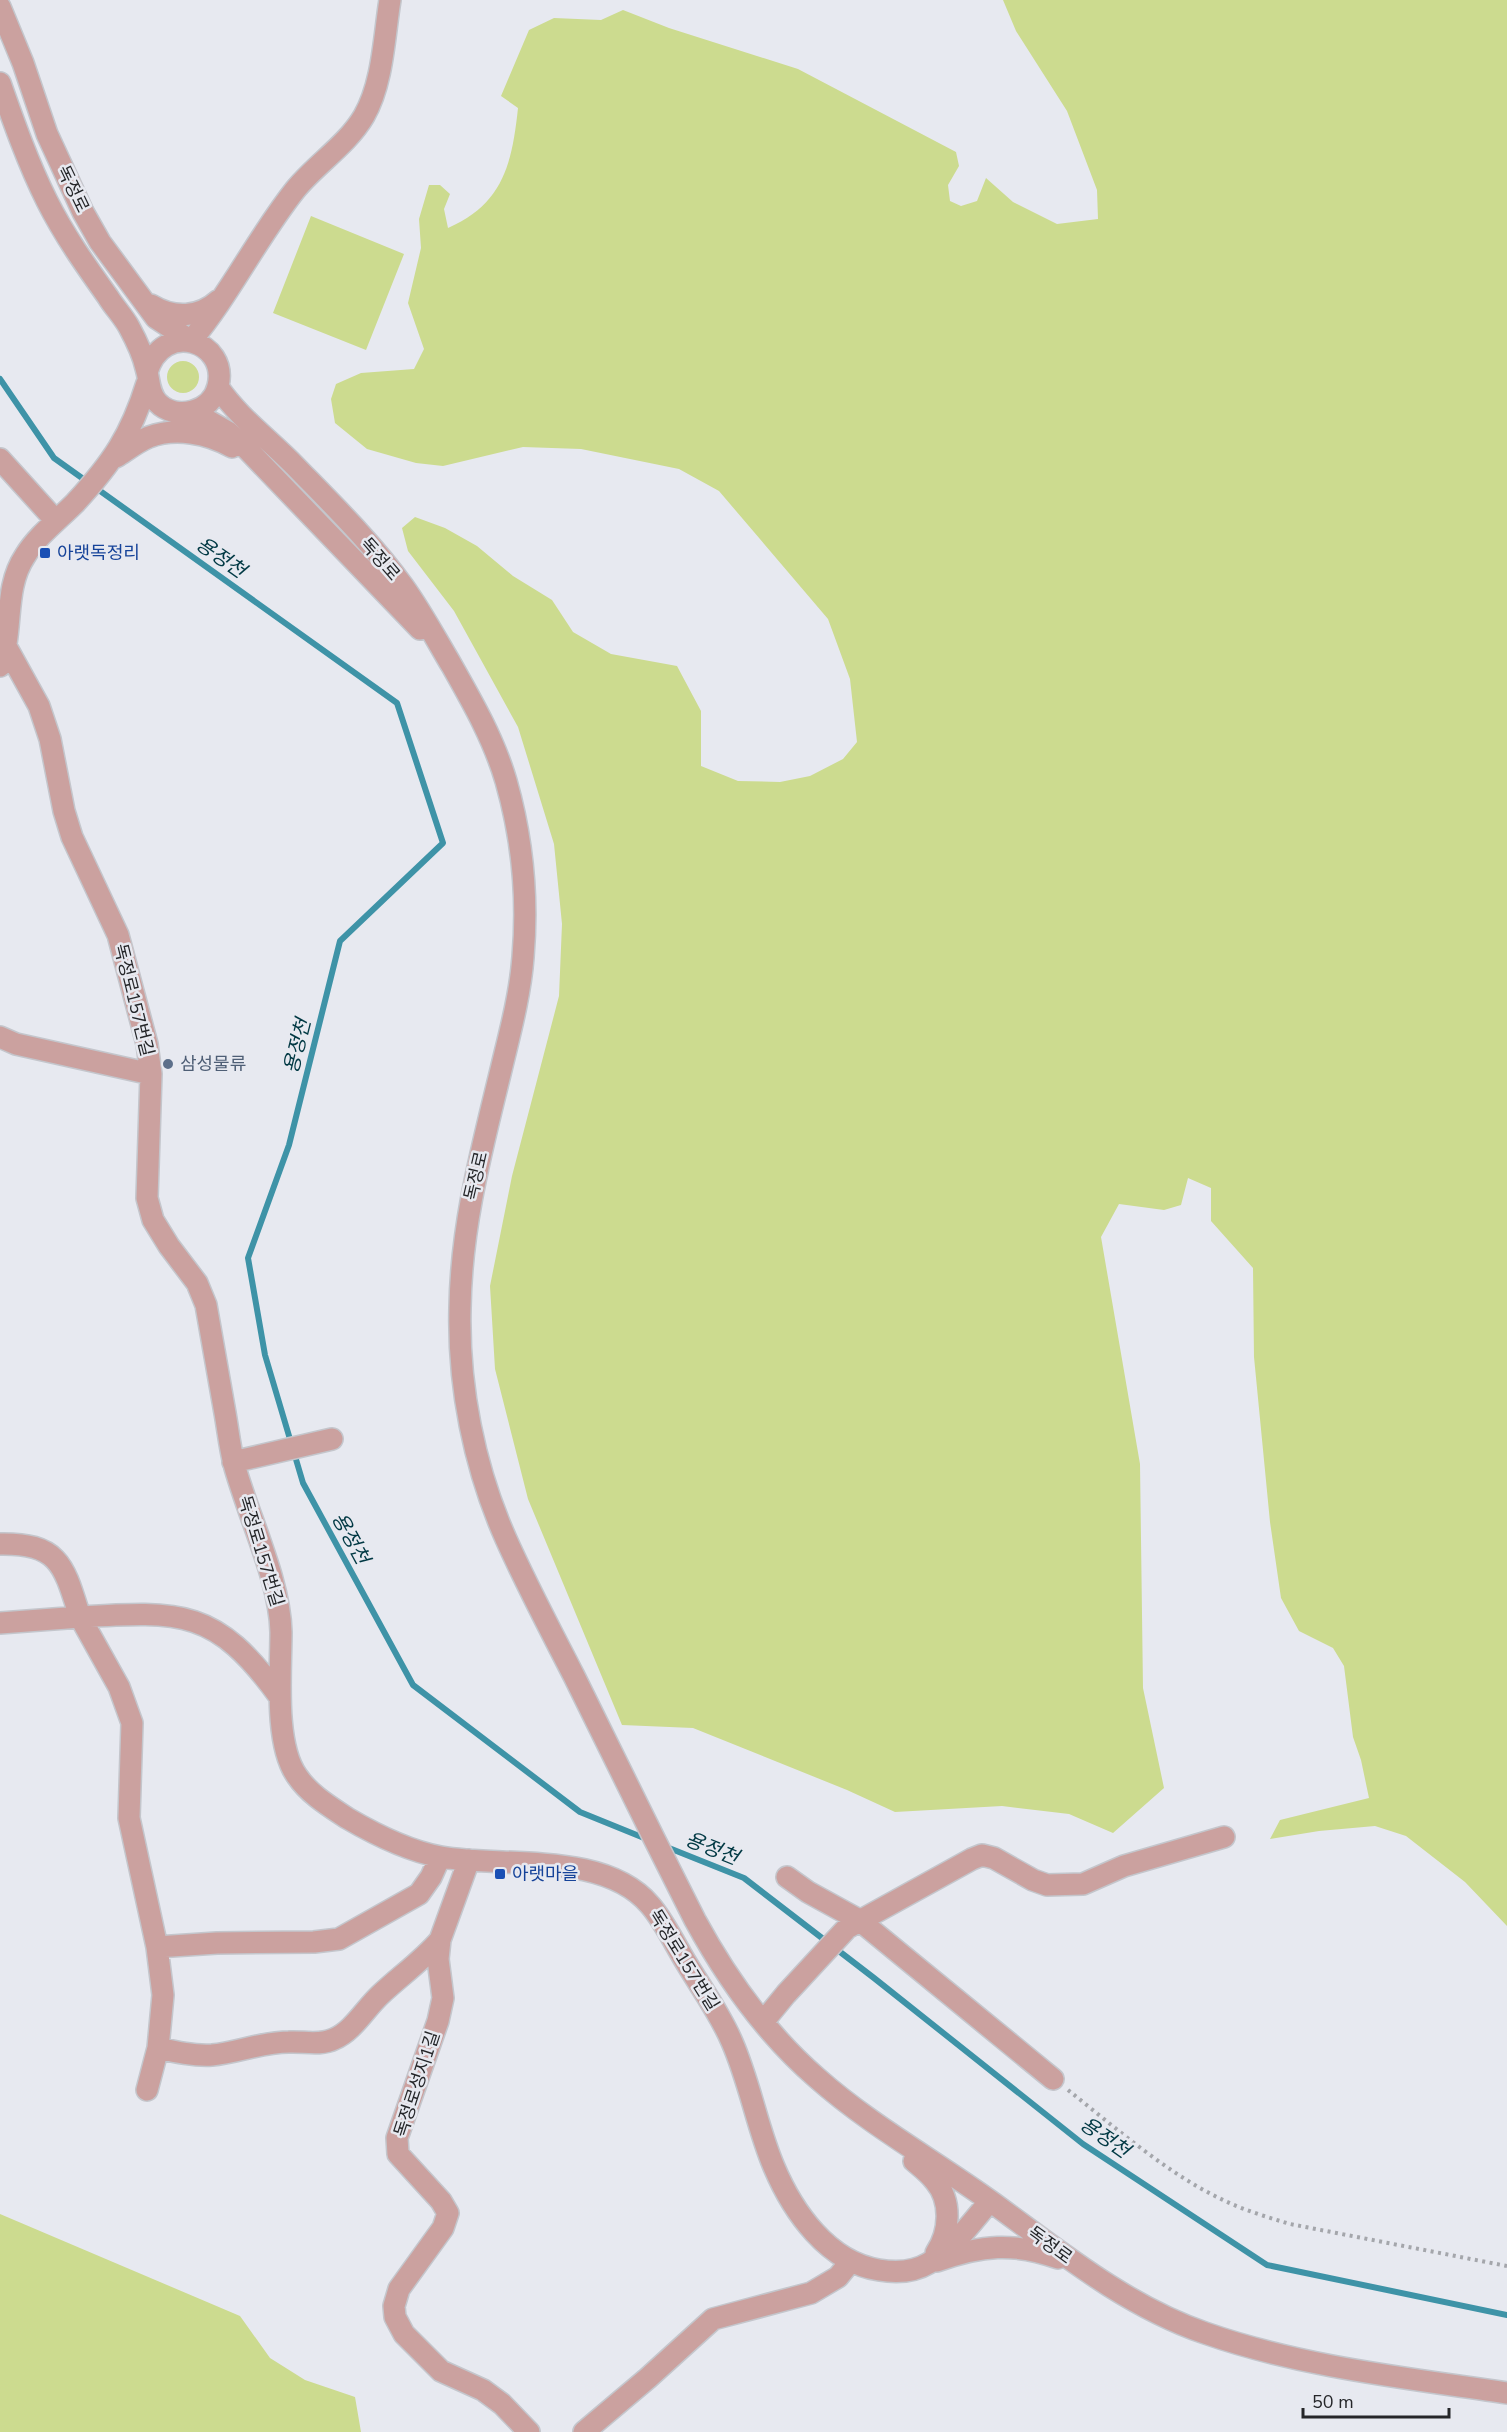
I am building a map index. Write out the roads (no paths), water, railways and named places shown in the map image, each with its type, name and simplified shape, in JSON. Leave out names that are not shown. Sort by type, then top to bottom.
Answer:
[{"type":"street","points":[[191,341],[228,291],[296,189],[354,129],[364,115],[377,81],[390,0]]},
{"type":"street","name":"독정로","points":[[0,7],[23,63],[47,134],[64,173],[100,242],[156,318],[191,341]]},
{"type":"street","name":"독정로","points":[[0,83],[18,135],[48,202],[87,266],[128,326],[147,377]]},
{"type":"street","points":[[141,298],[171,315],[187,315],[212,306],[228,291]]},
{"type":"street","points":[[3,657],[12,588],[17,570],[25,555],[111,461],[146,427],[204,407],[213,398],[220,375],[215,333],[221,306],[228,291]]},
{"type":"street","points":[[111,461],[132,426],[151,360],[158,351],[167,344],[191,341],[206,349],[217,363]]},
{"type":"street","points":[[147,377],[152,394],[159,404],[169,410],[187,413]]},
{"type":"street","name":"독정로","points":[[218,387],[228,403],[294,464],[381,559],[424,616],[483,723],[505,779],[519,842],[524,922],[523,957],[516,1005],[471,1197],[465,1233],[460,1290],[460,1351],[471,1433],[491,1501],[505,1537],[694,1920],[730,1981],[763,2022],[816,2078],[848,2103],[1079,2266],[1168,2317],[1240,2345],[1322,2364],[1507,2393]]},
{"type":"street","name":"독정로","points":[[187,413],[228,432],[271,472],[452,666]]},
{"type":"street","points":[[111,461],[150,437],[169,432],[188,433],[208,436],[230,445],[271,472]]},
{"type":"street","points":[[0,459],[56,521]]},
{"type":"street","name":"독정로157번길","points":[[3,657],[39,706],[50,740],[64,812],[72,837],[117,935],[147,1044],[151,1074],[147,1198],[153,1220],[197,1283],[206,1305],[233,1462],[279,1604],[281,1631],[279,1696],[289,1758],[295,1774],[310,1791],[331,1808],[368,1830],[411,1848],[440,1857],[552,1864],[608,1876],[629,1885],[659,1916],[722,2021],[734,2045],[773,2165],[797,2212],[811,2229],[851,2261],[872,2269],[892,2272],[912,2270],[928,2264],[961,2234],[990,2201]]},
{"type":"street","points":[[0,1037],[16,1044],[151,1074]]},
{"type":"street","points":[[233,1462],[332,1439]]},
{"type":"street","points":[[0,1544],[32,1545],[48,1553],[61,1567],[70,1583],[80,1617],[119,1687],[132,1723],[129,1818],[157,1947],[164,1995],[158,2048],[147,2090]]},
{"type":"street","points":[[0,1623],[148,1613],[173,1615],[198,1622],[220,1634],[240,1650],[261,1672],[279,1696]]},
{"type":"street","points":[[763,2022],[786,1994],[853,1924],[982,1855],[994,1857],[1047,1886],[1083,1884],[1124,1866],[1224,1838]]},
{"type":"street","points":[[157,1947],[217,1943],[315,1942],[339,1939],[419,1894],[431,1877],[440,1857]]},
{"type":"street","name":"독정로성지1길","points":[[469,1860],[440,1940],[438,1959],[443,1998],[438,2021],[397,2138],[398,2154],[441,2201],[448,2213],[443,2228],[399,2289],[394,2306],[395,2317],[404,2334],[441,2371],[483,2390],[502,2404],[529,2432]]},
{"type":"street","points":[[787,1877],[853,1924],[1053,2079]]},
{"type":"street","points":[[158,2048],[191,2055],[214,2055],[257,2044],[313,2043],[333,2040],[349,2029],[378,1997],[426,1957],[440,1940]]},
{"type":"street","points":[[848,2103],[935,2180],[943,2193],[947,2226],[943,2243],[928,2264]]},
{"type":"street","points":[[928,2264],[959,2253],[1005,2246],[1022,2247],[1079,2266]]},
{"type":"street","points":[[584,2432],[713,2319],[811,2292],[838,2277],[851,2261]]},
{"type":"waterway","name":"용정천","points":[[0,379],[54,458],[397,703],[443,843],[340,941],[289,1145],[248,1258],[265,1355],[303,1483],[413,1685],[580,1812],[649,1840]]},
{"type":"waterway","name":"용정천","points":[[664,1846],[744,1878],[1083,2144],[1267,2265],[1507,2315]]},
{"type":"place","name":"아랫독정리","points":[[45,553]]},
{"type":"place","name":"삼성물류","points":[[168,1064]]},
{"type":"place","name":"아랫마을","points":[[500,1874]]}]
